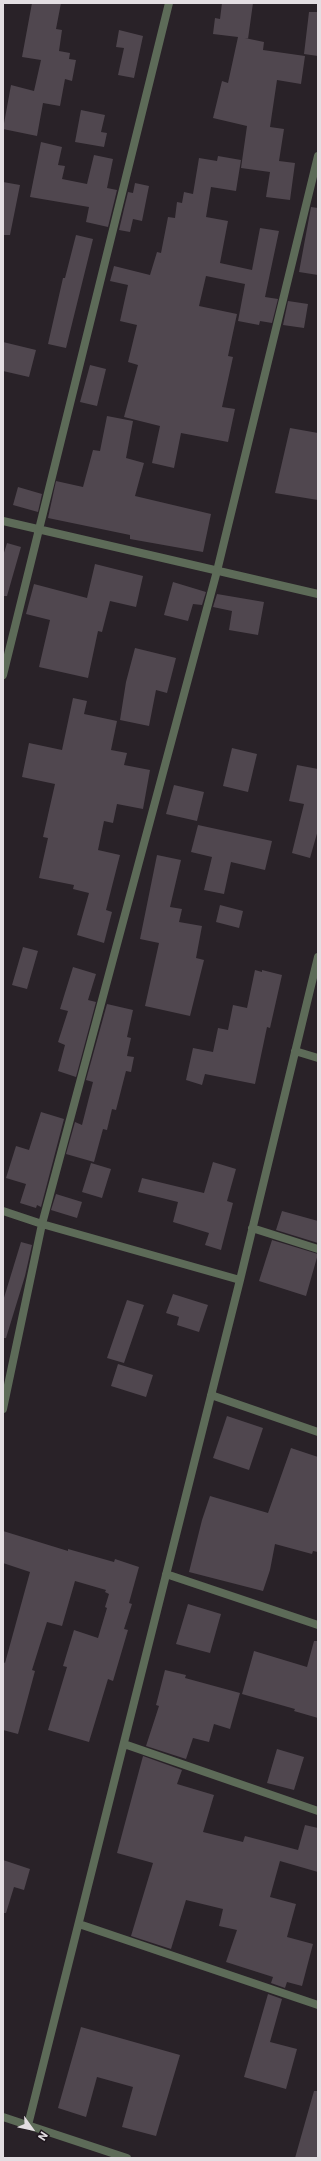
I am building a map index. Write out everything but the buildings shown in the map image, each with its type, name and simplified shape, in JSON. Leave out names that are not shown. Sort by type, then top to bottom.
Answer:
[{"type":"street","points":[[3,675],[169,3]]},
{"type":"street","points":[[3,1409],[42,1224],[217,571],[318,156]]},
{"type":"street","points":[[3,520],[318,594]]},
{"type":"street","points":[[28,2125],[240,1280],[318,957]]},
{"type":"street","points":[[295,1051],[318,1058]]},
{"type":"street","points":[[3,1211],[42,1224],[240,1280]]},
{"type":"street","points":[[252,1228],[318,1250]]},
{"type":"street","points":[[211,1395],[318,1432]]},
{"type":"street","points":[[166,1574],[318,1625]]},
{"type":"street","points":[[124,1744],[318,1811]]},
{"type":"street","points":[[79,1924],[318,2005]]},
{"type":"street","points":[[3,2117],[127,2158]]}]
